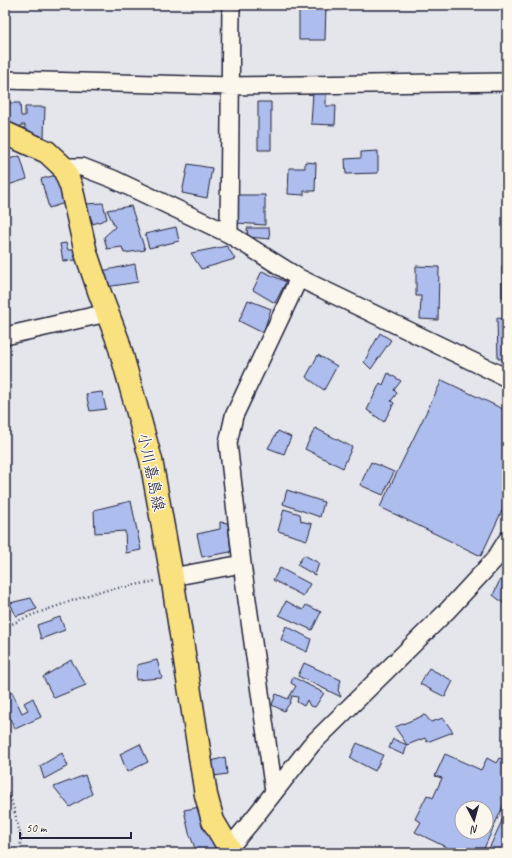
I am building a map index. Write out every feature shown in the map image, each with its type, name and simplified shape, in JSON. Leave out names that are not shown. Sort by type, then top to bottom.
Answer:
[{"type":"main road","name":"小川嘉島線","points":[[5,133],[47,152],[63,167],[71,186],[86,253],[118,341],[150,460],[172,578],[206,795],[213,821],[229,848]]},
{"type":"street","points":[[229,234],[231,5]]},
{"type":"street","points":[[5,80],[231,86],[507,82]]},
{"type":"street","points":[[63,167],[82,167],[229,234],[299,278],[507,378]]},
{"type":"street","points":[[274,792],[242,564],[228,443],[234,416],[299,278]]},
{"type":"street","points":[[5,336],[107,313]]},
{"type":"street","points":[[229,848],[311,745],[447,610],[495,559],[507,540]]},
{"type":"street","points":[[172,578],[242,564]]},
{"type":"path","points":[[5,628],[32,615],[97,592],[172,578]]},
{"type":"path","points":[[5,786],[12,802],[21,837],[20,853]]},
{"type":"building","points":[[299,5],[326,5],[325,40],[299,40]]},
{"type":"building","points":[[313,92],[326,93],[326,106],[336,106],[335,125],[311,124]]},
{"type":"building","points":[[258,102],[271,102],[271,150],[258,150]]},
{"type":"building","points":[[7,103],[20,103],[21,116],[25,116],[25,107],[45,107],[44,137],[25,136],[25,125],[21,125],[21,128],[7,128]]},
{"type":"building","points":[[378,151],[378,173],[346,174],[345,159],[361,158],[361,152]]},
{"type":"building","points":[[20,156],[27,179],[5,186],[5,160]]},
{"type":"building","points":[[305,162],[316,163],[315,191],[304,191],[304,195],[288,194],[289,168],[305,168]]},
{"type":"building","points":[[188,164],[212,168],[207,198],[182,193]]},
{"type":"building","points":[[60,174],[68,202],[49,208],[41,179]]},
{"type":"building","points":[[235,195],[265,195],[265,225],[236,223]]},
{"type":"building","points":[[103,203],[107,219],[93,224],[86,204]]},
{"type":"building","points":[[131,206],[145,250],[124,253],[122,247],[107,249],[104,237],[115,227],[107,210]]},
{"type":"building","points":[[176,227],[179,241],[149,248],[145,234]]},
{"type":"building","points":[[247,228],[269,228],[270,239],[248,237]]},
{"type":"building","points":[[66,243],[68,250],[74,250],[76,260],[63,261],[60,244]]},
{"type":"building","points":[[227,246],[235,259],[201,269],[191,253]]},
{"type":"building","points":[[135,264],[138,282],[106,287],[102,271]]},
{"type":"building","points":[[416,266],[439,267],[438,320],[420,319],[421,296],[416,296]]},
{"type":"building","points":[[502,266],[507,267],[507,297],[502,297]]},
{"type":"building","points":[[262,271],[286,282],[275,303],[253,290]]},
{"type":"building","points":[[248,300],[271,309],[263,333],[239,321]]},
{"type":"building","points":[[497,318],[507,319],[507,359],[498,359]]},
{"type":"building","points":[[380,333],[391,340],[371,369],[364,362]]},
{"type":"building","points":[[318,355],[337,366],[324,390],[306,377]]},
{"type":"building","points":[[388,373],[401,381],[394,390],[397,393],[391,401],[394,403],[384,422],[367,410],[380,383],[383,385]]},
{"type":"building","points":[[442,380],[507,411],[507,500],[481,556],[380,507]]},
{"type":"building","points":[[102,392],[106,409],[90,411],[86,394]]},
{"type":"building","points":[[315,428],[352,447],[343,468],[305,449]]},
{"type":"building","points":[[278,431],[291,437],[284,454],[268,448]]},
{"type":"building","points":[[371,462],[394,472],[383,495],[360,485]]},
{"type":"building","points":[[287,490],[324,502],[320,517],[283,504]]},
{"type":"building","points":[[131,501],[141,550],[126,553],[125,531],[95,533],[94,510]]},
{"type":"building","points":[[284,509],[300,514],[301,521],[312,524],[307,540],[278,531]]},
{"type":"building","points":[[220,522],[228,523],[231,552],[202,557],[197,534],[220,529]]},
{"type":"building","points":[[304,555],[319,563],[315,575],[297,565]]},
{"type":"building","points":[[280,568],[310,584],[303,596],[273,580]]},
{"type":"building","points":[[500,580],[507,584],[507,606],[493,595]]},
{"type":"building","points":[[31,598],[37,609],[16,616],[10,603]]},
{"type":"building","points":[[286,601],[303,610],[306,605],[321,612],[312,630],[279,615]]},
{"type":"building","points":[[60,617],[65,630],[41,639],[37,625]]},
{"type":"building","points":[[286,626],[311,639],[307,652],[281,640]]},
{"type":"building","points":[[71,660],[86,685],[54,698],[43,677]]},
{"type":"building","points":[[157,660],[162,678],[136,680],[137,665]]},
{"type":"building","points":[[304,663],[341,680],[338,690],[341,697],[298,676]]},
{"type":"building","points":[[429,668],[453,681],[445,697],[420,684]]},
{"type":"building","points":[[293,677],[324,693],[315,707],[310,706],[307,700],[304,706],[297,702],[298,697],[292,696],[290,703],[284,711],[272,705],[276,694],[288,699],[296,686],[291,683]]},
{"type":"building","points":[[12,692],[22,713],[28,710],[24,703],[33,698],[41,717],[15,729],[5,707],[5,696]]},
{"type":"building","points":[[425,715],[431,722],[443,718],[453,732],[427,742],[425,738],[407,745],[395,727]]},
{"type":"building","points":[[393,739],[407,745],[404,755],[389,748]]},
{"type":"building","points":[[357,743],[383,755],[375,771],[350,758]]},
{"type":"building","points":[[140,744],[148,762],[127,772],[120,754]]},
{"type":"building","points":[[62,753],[68,766],[44,779],[40,766]]},
{"type":"building","points":[[445,754],[481,770],[487,758],[496,763],[499,758],[507,761],[507,797],[494,826],[494,800],[454,800],[454,840],[488,840],[482,853],[458,853],[415,832],[421,822],[415,819],[427,795],[433,798],[442,778],[435,776]]},
{"type":"building","points":[[225,757],[227,774],[214,776],[212,761]]},
{"type":"building","points":[[85,775],[92,794],[70,807],[54,787]]},
{"type":"building","points":[[205,806],[216,849],[197,853],[189,833],[184,810]]},
{"type":"building","points":[[507,810],[507,853],[487,853]]}]
